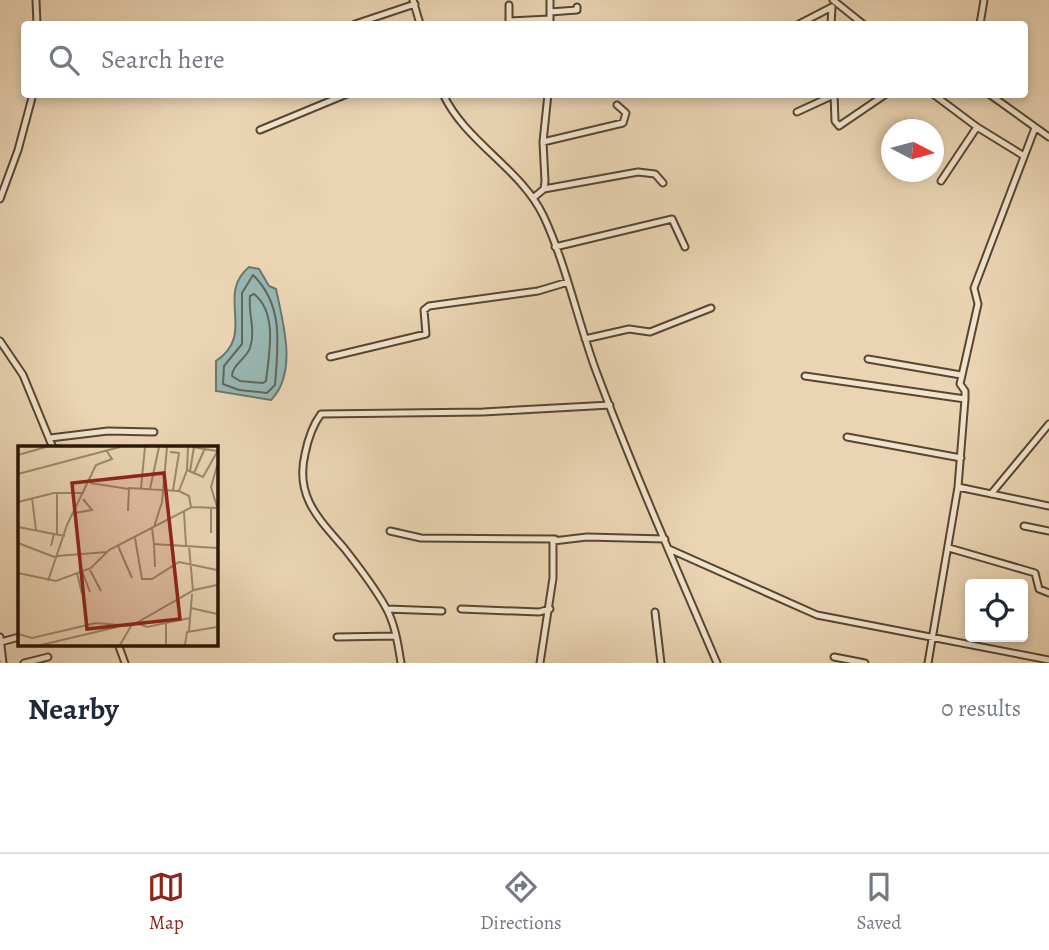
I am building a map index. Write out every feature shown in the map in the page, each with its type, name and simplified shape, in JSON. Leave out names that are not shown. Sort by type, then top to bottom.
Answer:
[{"type":"street","points":[[36,0],[37,21]]},
{"type":"street","points":[[550,0],[550,19],[577,10],[577,7]]},
{"type":"street","points":[[980,21],[984,0]]},
{"type":"street","points":[[363,21],[414,2],[419,21]]},
{"type":"street","points":[[804,21],[833,2]]},
{"type":"street","points":[[831,21],[833,2]]},
{"type":"street","points":[[833,2],[859,21]]},
{"type":"street","points":[[509,5],[509,21]]},
{"type":"street","points":[[0,199],[18,150],[32,98]]},
{"type":"street","points":[[260,130],[339,98]]},
{"type":"street","points":[[446,98],[461,122],[533,198],[555,247],[585,340],[610,405],[717,663]]},
{"type":"street","points":[[544,189],[543,142],[548,98]]},
{"type":"street","points":[[797,112],[827,98]]},
{"type":"street","points":[[834,98],[835,121],[839,126],[880,98]]},
{"type":"street","points":[[938,98],[977,127],[1024,156]]},
{"type":"street","points":[[994,98],[1049,137]]},
{"type":"street","points":[[543,142],[623,123],[626,113],[618,105]]},
{"type":"street","points":[[944,176],[977,127]]},
{"type":"street","points":[[928,663],[958,487],[965,399],[965,391],[960,384],[978,304],[974,288],[1035,128]]},
{"type":"street","points":[[533,198],[544,189],[638,173],[655,174],[663,183]]},
{"type":"street","points":[[555,247],[672,219],[685,247]]},
{"type":"street","points":[[330,357],[426,334],[424,310],[429,306],[538,291],[568,282]]},
{"type":"street","points":[[585,340],[629,329],[650,332],[710,308]]},
{"type":"street","points":[[0,341],[23,375],[52,446]]},
{"type":"street","points":[[0,358],[6,352]]},
{"type":"street","points":[[868,359],[961,375]]},
{"type":"street","points":[[805,376],[965,399]]},
{"type":"street","points":[[401,663],[387,609],[361,569],[321,524],[305,500],[301,482],[302,464],[308,438],[321,414],[483,412],[610,405]]},
{"type":"street","points":[[991,494],[1049,424]]},
{"type":"street","points":[[50,438],[108,431],[154,432]]},
{"type":"street","points":[[847,437],[961,458]]},
{"type":"street","points":[[958,487],[1049,506]]},
{"type":"street","points":[[1024,526],[1049,531]]},
{"type":"street","points":[[390,531],[421,538],[665,539]]},
{"type":"street","points":[[540,663],[550,609],[553,578],[551,545],[555,539]]},
{"type":"street","points":[[949,548],[1035,573],[1039,589],[1049,593]]},
{"type":"street","points":[[669,549],[817,615],[1049,660]]},
{"type":"street","points":[[387,609],[442,611]]},
{"type":"street","points":[[461,609],[539,612],[550,609]]},
{"type":"street","points":[[655,612],[661,663]]},
{"type":"street","points":[[337,637],[396,636]]},
{"type":"street","points":[[0,637],[3,663]]},
{"type":"street","points":[[1,642],[18,637]]},
{"type":"street","points":[[119,646],[125,663]]},
{"type":"street","points":[[24,663],[48,657]]},
{"type":"street","points":[[834,657],[865,663]]},
{"type":"water","points":[[249,267],[259,269],[269,286],[276,289],[285,332],[284,376],[271,400],[216,391],[216,361],[228,350],[234,339],[235,290]]}]
